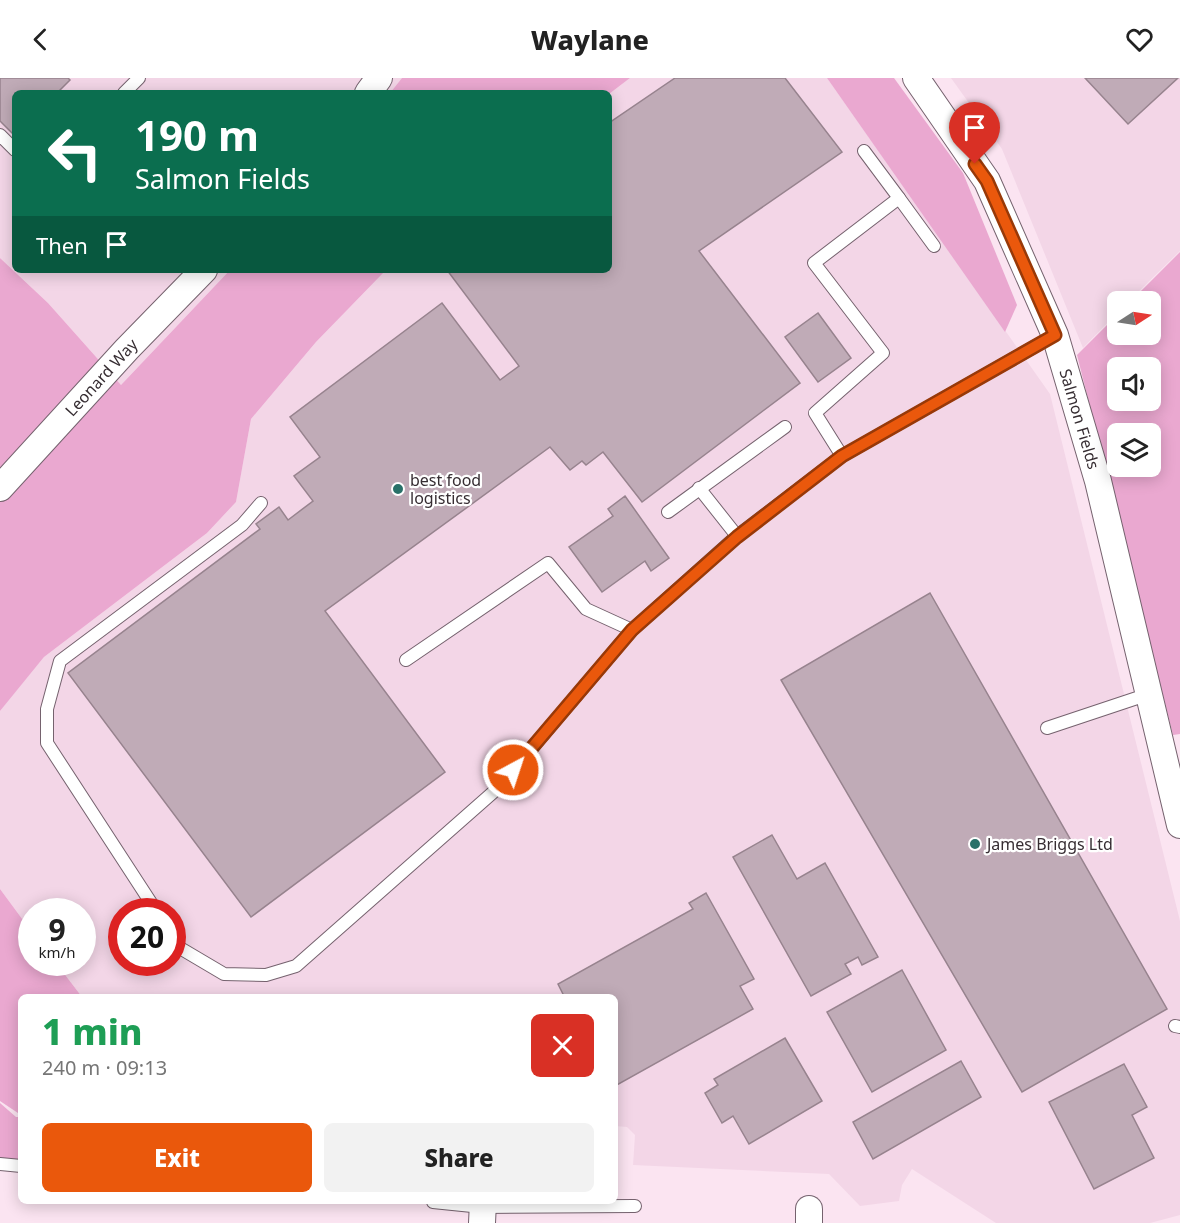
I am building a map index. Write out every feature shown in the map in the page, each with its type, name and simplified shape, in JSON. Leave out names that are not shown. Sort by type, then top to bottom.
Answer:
[{"type":"street","name":"Salmon Fields","points":[[916,78],[987,181],[1055,335],[1098,481],[1180,825]]},
{"type":"street","name":"Leonard Way","points":[[0,488],[127,349],[201,273]]},
{"type":"lane","points":[[127,90],[140,78]]},
{"type":"lane","points":[[0,135],[12,147]]},
{"type":"lane","points":[[864,151],[934,246]]},
{"type":"lane","points":[[842,456],[815,413],[883,353],[814,263],[899,198]]},
{"type":"lane","points":[[186,952],[224,975],[266,975],[296,966],[498,788],[632,630],[737,537],[842,456],[1055,335]]},
{"type":"lane","points":[[668,512],[785,427]]},
{"type":"lane","points":[[699,488],[737,537]]},
{"type":"lane","points":[[148,898],[47,743],[46,709],[60,661],[242,525],[261,503]]},
{"type":"lane","points":[[406,660],[548,563],[586,609],[632,630]]},
{"type":"lane","points":[[1047,728],[1149,694]]},
{"type":"lane","points":[[0,1164],[18,1166]]},
{"type":"lane","points":[[445,1204],[482,1210],[635,1206]]},
{"type":"shaded area","points":[[0,78],[402,78],[392,90],[12,90],[12,269],[0,258]]},
{"type":"shaded area","points":[[402,78],[630,78],[612,92],[392,90]]},
{"type":"shaded area","points":[[630,78],[827,78],[1050,394],[1180,921],[1180,1215],[1150,1223],[996,1223],[912,1169],[902,1185],[899,1201],[860,1206],[829,1174],[633,1165],[635,1135],[627,1127],[618,1126],[618,994],[80,994],[66,976],[96,976],[96,898],[18,898],[18,913],[0,889],[0,711],[44,657],[207,533],[236,502],[251,419],[316,342],[383,273],[612,273],[612,92]]},
{"type":"shaded area","points":[[827,78],[894,78],[963,173],[1017,305],[1005,332]]},
{"type":"shaded area","points":[[951,78],[1180,78],[1180,251],[1139,291],[1107,291],[1107,323],[1083,348],[1002,149]]},
{"type":"shaded area","points":[[1180,252],[1180,734],[1173,735],[1108,477],[1161,477],[1161,423],[1107,423],[1107,474],[1077,355],[1107,325],[1107,345],[1161,345],[1161,291],[1141,291]]},
{"type":"shaded area","points":[[0,258],[12,269],[12,273],[16,273],[48,303],[121,385],[227,273],[383,273],[316,342],[251,419],[236,502],[207,533],[44,657],[0,711]]},
{"type":"shaded area","points":[[16,273],[227,273],[121,385],[48,303]]},
{"type":"shaded area","points":[[0,889],[18,913],[18,976],[66,976],[80,994],[18,994],[18,1113],[0,1101]]},
{"type":"shaded area","points":[[0,1103],[18,1117],[18,1166],[0,1164]]},
{"type":"building","points":[[0,78],[68,78],[70,80],[60,90],[12,90],[12,133],[0,121]]},
{"type":"building","name":"best food logistics","points":[[675,78],[785,78],[842,152],[699,251],[800,383],[642,502],[603,452],[586,465],[582,461],[570,470],[550,447],[325,611],[445,772],[251,917],[68,673],[260,529],[256,524],[279,507],[288,520],[313,501],[294,476],[320,457],[290,417],[442,303],[500,380],[519,366],[449,273],[612,273],[612,121]]},
{"type":"building","points":[[1085,78],[1178,78],[1128,124]]},
{"type":"building","points":[[818,313],[851,358],[818,382],[785,337]]},
{"type":"building","points":[[625,496],[669,558],[651,571],[645,561],[602,592],[569,547],[613,516],[608,509]]},
{"type":"building","name":"James Briggs Ltd","points":[[930,593],[1167,1009],[1022,1092],[781,680]]},
{"type":"building","points":[[772,835],[797,879],[825,863],[878,957],[862,965],[858,957],[845,964],[851,974],[811,996],[733,857]]},
{"type":"building","points":[[706,893],[754,979],[740,986],[753,1009],[618,1084],[618,994],[563,994],[558,984],[693,909],[689,903]]},
{"type":"building","points":[[902,970],[946,1050],[872,1092],[827,1012]]},
{"type":"building","points":[[785,1038],[822,1101],[749,1144],[733,1116],[722,1123],[705,1093],[718,1085],[714,1079]]},
{"type":"building","points":[[961,1061],[981,1097],[873,1159],[853,1122]]},
{"type":"building","points":[[1124,1064],[1147,1107],[1132,1115],[1154,1158],[1094,1189],[1049,1102]]},
{"type":"place","name":"best food logistics","points":[[398,489]]},
{"type":"place","name":"James Briggs Ltd","points":[[975,844]]},
{"type":"route","points":[[513,770],[632,630],[737,537],[842,456],[1055,335],[987,181],[975,164]]}]
